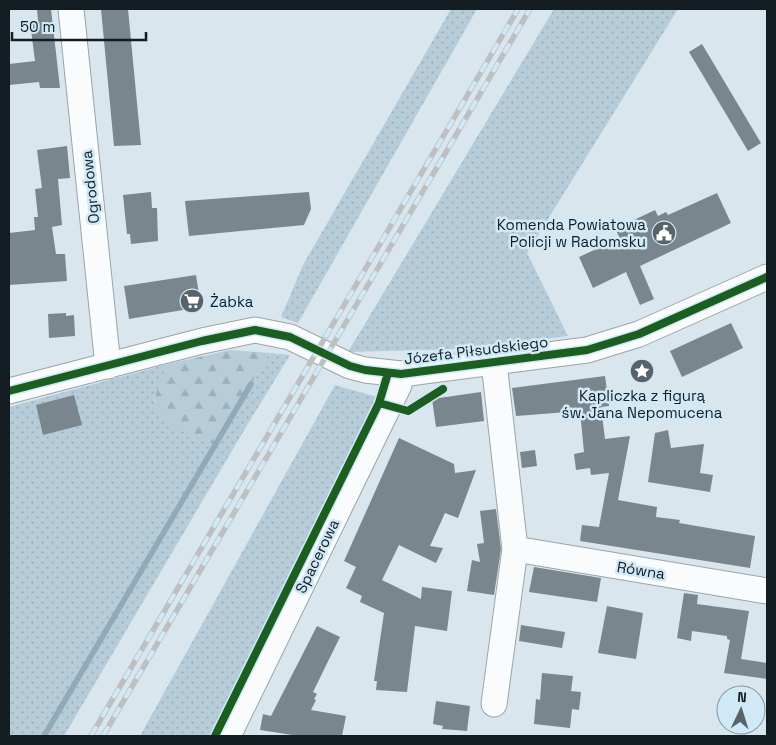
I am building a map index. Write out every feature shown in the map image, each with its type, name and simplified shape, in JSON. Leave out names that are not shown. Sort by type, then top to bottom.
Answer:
[{"type":"street","name":"Ogrodowa","points":[[71,9],[108,366]]},
{"type":"street","name":"Józefa Piłsudskiego","points":[[9,391],[202,341],[255,330],[286,336],[350,366],[365,370],[401,374],[587,350],[612,344],[767,277]]},
{"type":"street","points":[[494,363],[515,549],[494,704]]},
{"type":"street","name":"Spacerowa","points":[[228,736],[400,385],[401,374]]},
{"type":"street","name":"Równa","points":[[515,549],[767,591]]},
{"type":"green space","points":[[451,9],[477,9],[298,323],[281,317],[303,265]]},
{"type":"green space","points":[[554,9],[678,9],[527,253],[568,336],[460,349],[348,352]]},
{"type":"green space","points":[[230,350],[269,353],[216,445],[178,429],[161,417],[156,409],[155,397],[168,364]]},
{"type":"green space","points":[[269,353],[290,355],[64,736],[9,736],[9,407],[168,364],[154,401],[216,444]]},
{"type":"green space","points":[[335,385],[377,397],[212,736],[140,736]]},
{"type":"building","points":[[37,9],[51,9],[60,88],[40,88],[39,82],[9,85],[9,64],[35,61],[30,22],[38,21]]},
{"type":"building","points":[[101,9],[128,9],[141,145],[114,146]]},
{"type":"building","points":[[702,44],[761,143],[748,151],[689,52]]},
{"type":"building","points":[[67,146],[70,178],[58,179],[62,225],[52,227],[56,254],[65,254],[67,281],[9,285],[9,233],[35,230],[34,217],[38,217],[35,189],[42,188],[37,150]]},
{"type":"building","points":[[151,192],[152,208],[157,208],[158,241],[131,244],[130,234],[127,234],[123,195]]},
{"type":"building","points":[[309,192],[311,209],[304,225],[189,236],[185,201]]},
{"type":"building","name":"Komenda Powiatowa Policji w Radomsku","points":[[717,193],[731,223],[640,266],[654,299],[640,305],[626,272],[593,288],[579,257],[620,238],[615,229],[655,210],[658,216],[666,212],[668,215]]},
{"type":"building","points":[[196,275],[201,307],[129,319],[124,286]]},
{"type":"building","points":[[66,313],[66,316],[74,315],[75,336],[49,338],[48,314]]},
{"type":"building","points":[[731,323],[743,348],[682,377],[670,351]]},
{"type":"building","points":[[605,376],[609,406],[601,407],[605,439],[630,436],[618,500],[657,507],[656,517],[680,520],[679,523],[755,536],[750,568],[580,541],[582,525],[599,527],[609,473],[591,475],[590,468],[576,470],[574,454],[584,452],[580,411],[516,416],[512,388]]},
{"type":"building","points":[[481,392],[484,421],[436,427],[432,399]]},
{"type":"building","points":[[74,395],[82,425],[43,435],[36,405]]},
{"type":"building","points":[[668,430],[671,448],[704,444],[700,473],[713,475],[710,492],[648,482],[655,433]]},
{"type":"building","points":[[399,438],[454,464],[455,473],[476,470],[458,518],[445,513],[430,546],[443,548],[436,563],[399,545],[382,580],[421,599],[422,587],[452,591],[447,631],[415,626],[407,692],[376,690],[377,681],[374,681],[384,613],[360,602],[362,596],[346,588],[356,567],[344,561]]},
{"type":"building","points":[[535,450],[537,466],[522,468],[520,452]]},
{"type":"building","points":[[496,509],[501,549],[494,595],[467,591],[472,560],[480,562],[477,544],[484,543],[480,511]]},
{"type":"building","points":[[534,567],[601,578],[597,602],[529,592]]},
{"type":"building","points":[[684,593],[698,595],[697,604],[749,611],[741,659],[767,663],[767,679],[724,673],[730,640],[727,639],[727,636],[692,631],[691,641],[677,638]]},
{"type":"building","points":[[607,606],[643,613],[636,659],[598,653]]},
{"type":"building","points":[[521,625],[565,632],[562,648],[519,641]]},
{"type":"building","points":[[317,626],[340,637],[313,692],[317,694],[311,710],[346,716],[342,736],[299,736],[260,730],[263,714],[271,716]]},
{"type":"building","points":[[542,673],[573,676],[571,691],[581,692],[579,710],[572,709],[570,728],[534,724],[536,699],[540,700]]},
{"type":"building","points":[[436,701],[470,706],[467,731],[442,729],[443,726],[433,724]]},
{"type":"waterway","points":[[44,736],[251,384]]},
{"type":"railway","points":[[91,736],[518,9]]},
{"type":"railway","points":[[103,736],[530,9]]},
{"type":"cycle path","points":[[9,391],[202,341],[255,330],[290,337],[350,366],[365,370],[401,374],[587,350],[639,334],[767,277]]},
{"type":"cycle path","points":[[215,736],[379,403],[388,373]]},
{"type":"cycle path","points":[[379,403],[408,411],[443,389]]},
{"type":"place","name":"Komenda Powiatowa Policji w Radomsku","points":[[664,233]]},
{"type":"place","name":"Żabka","points":[[192,301]]},
{"type":"place","name":"Kapliczka z figurą św. Jana Nepomucena","points":[[642,371]]}]
